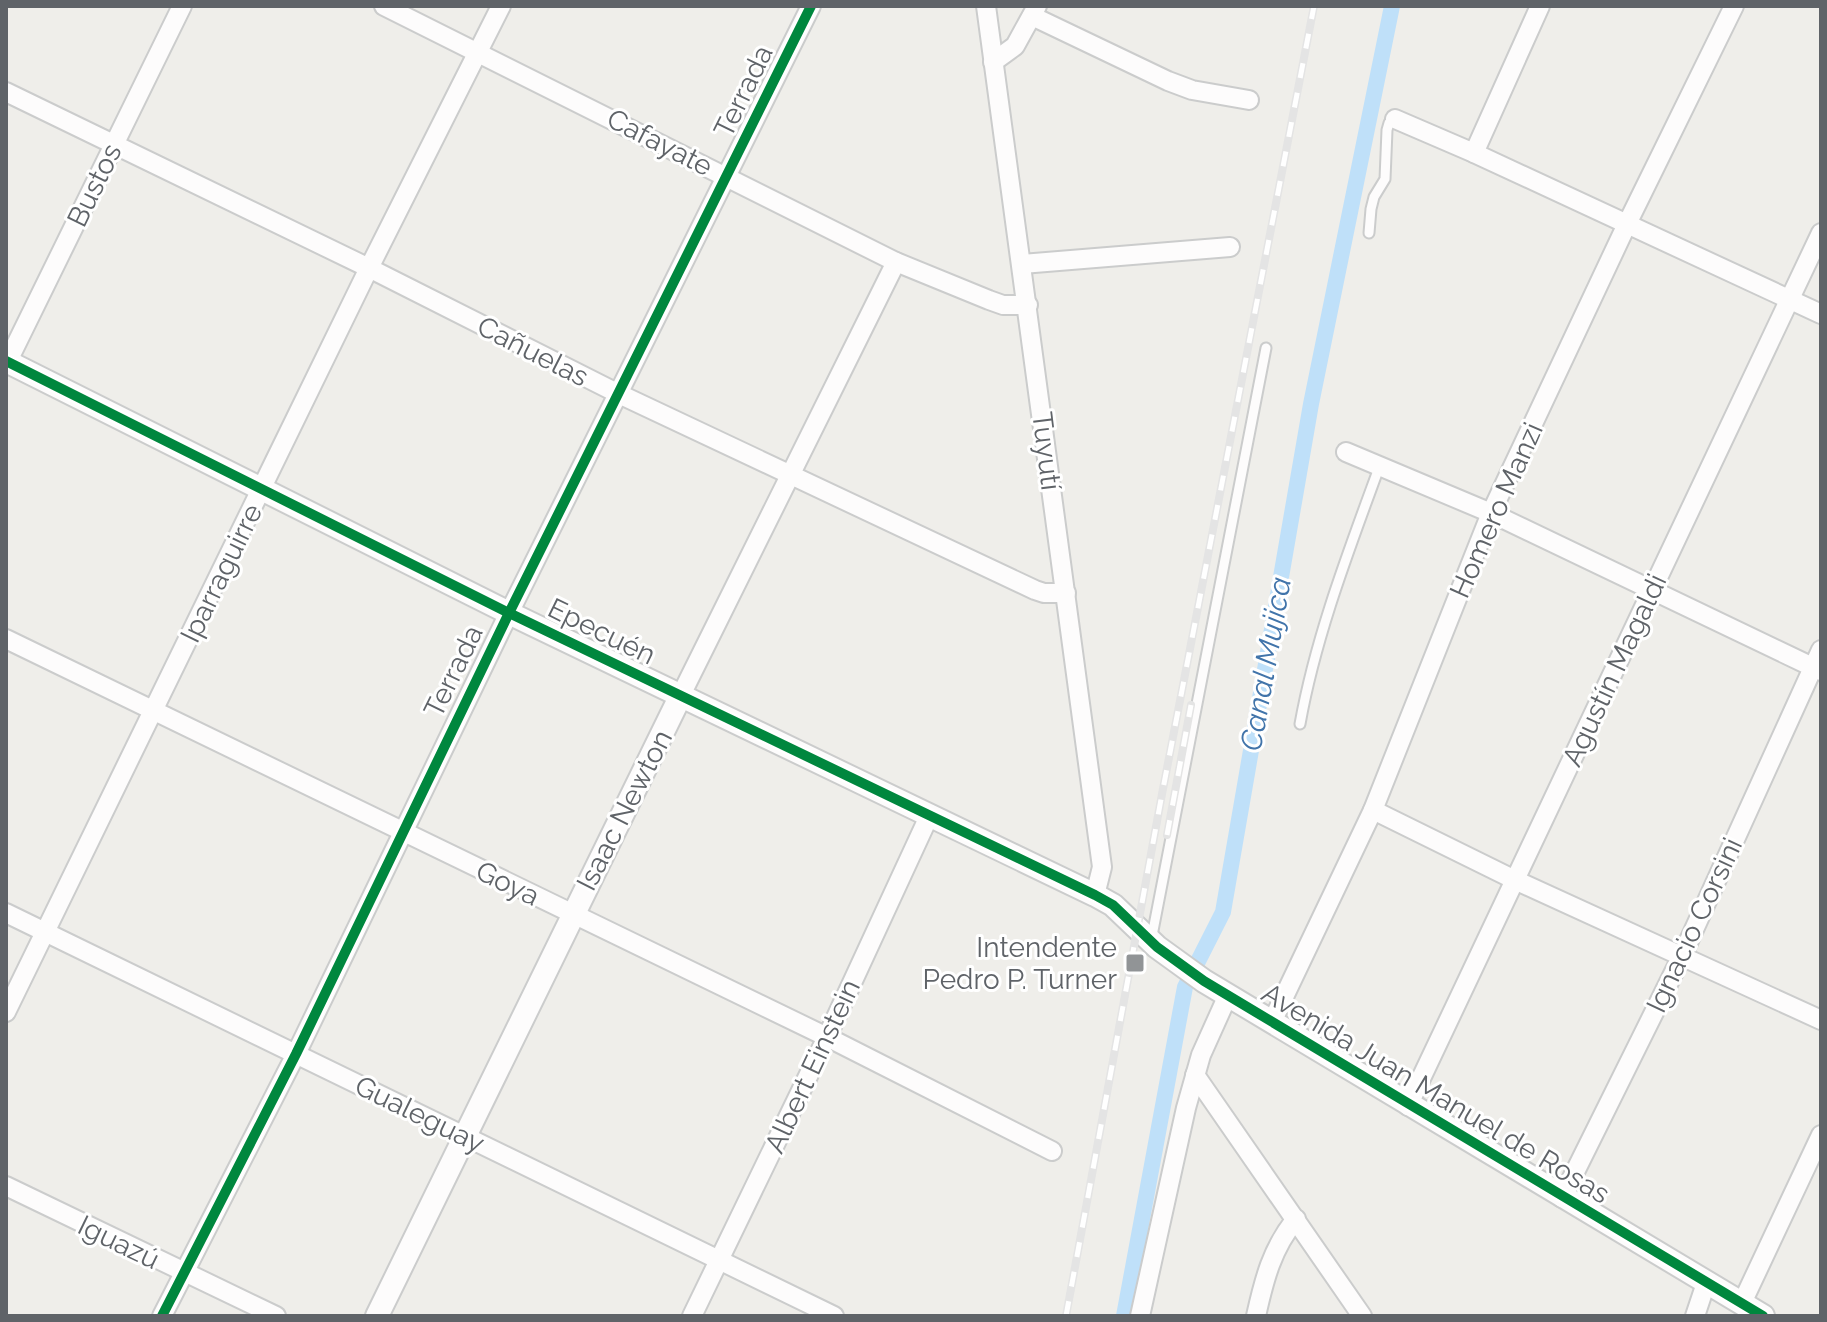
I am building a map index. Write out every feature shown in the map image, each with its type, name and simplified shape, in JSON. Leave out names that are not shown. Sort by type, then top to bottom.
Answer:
[{"type":"street","name":"Bustos","points":[[7,362],[182,6]]},
{"type":"street","name":"Cafayate","points":[[384,6],[896,262],[1003,305],[1028,305]]},
{"type":"street","name":"Iparraguirre","points":[[6,1012],[369,268],[501,6]]},
{"type":"street","name":"Terrada","points":[[162,1316],[296,1054],[401,832],[811,6]]},
{"type":"street","name":"Tuyutí","points":[[986,6],[1102,867],[1095,895]]},
{"type":"street","points":[[1474,153],[1540,6]]},
{"type":"street","name":"Homero Manzi","points":[[1272,1022],[1373,810],[1491,513],[1734,6]]},
{"type":"street","points":[[993,62],[1015,46],[1034,11],[1168,81],[1192,90],[1249,100]]},
{"type":"street","name":"Cañuelas","points":[[6,92],[789,475],[1035,590],[1066,593]]},
{"type":"street","points":[[1395,119],[1821,314]]},
{"type":"street","name":"Agustín Magaldi","points":[[1408,1106],[1821,233]]},
{"type":"street","points":[[1022,264],[1230,247]]},
{"type":"street","name":"Isaac Newton","points":[[377,1316],[572,914],[896,262]]},
{"type":"street","name":"Epecuén","points":[[7,362],[509,613],[1095,895]]},
{"type":"street","points":[[1346,452],[1491,513],[1818,662]]},
{"type":"street","name":"Goya","points":[[6,639],[827,1037],[1052,1151]]},
{"type":"street","name":"Ignacio Corsini","points":[[1562,1198],[1682,956],[1818,662]]},
{"type":"street","points":[[1373,810],[1515,880],[1821,1020]]},
{"type":"street","name":"Albert Einstein","points":[[692,1316],[827,1037],[930,814]]},
{"type":"street","name":"Avenida Juan Manuel de Rosas","points":[[1095,895],[1113,905],[1151,941],[1204,981],[1763,1316]]},
{"type":"street","name":"Gualeguay","points":[[6,913],[834,1316]]},
{"type":"street","points":[[1140,1316],[1195,1075],[1207,1037],[1228,995]]},
{"type":"street","points":[[1195,1075],[1362,1316]]},
{"type":"street","points":[[1742,1303],[1821,1135]]},
{"type":"street","name":"Iguazú","points":[[6,1186],[183,1274],[276,1316]]},
{"type":"street","points":[[1256,1316],[1266,1272],[1285,1232],[1296,1219]]},
{"type":"street","points":[[1695,1316],[1706,1283]]},
{"type":"lane","points":[[1369,233],[1374,197],[1385,179],[1387,130],[1389,123],[1395,119]]},
{"type":"lane","points":[[1151,941],[1266,348]]},
{"type":"lane","points":[[1300,724],[1310,671],[1348,551],[1380,465]]},
{"type":"waterway","name":"Canal Mujica","points":[[1124,1316],[1185,987],[1223,912],[1311,404],[1392,6]]},
{"type":"railway","points":[[1066,1316],[1162,794],[1314,6]]},
{"type":"railway","points":[[1167,835],[1191,705]]},
{"type":"cycle path","points":[[162,1316],[296,1054],[509,613],[811,6]]},
{"type":"cycle path","points":[[6,361],[509,613],[1095,895],[1113,905],[1157,947],[1204,981],[1763,1316]]},
{"type":"place","name":"Intendente Pedro P. Turner","points":[[1135,963]]}]
